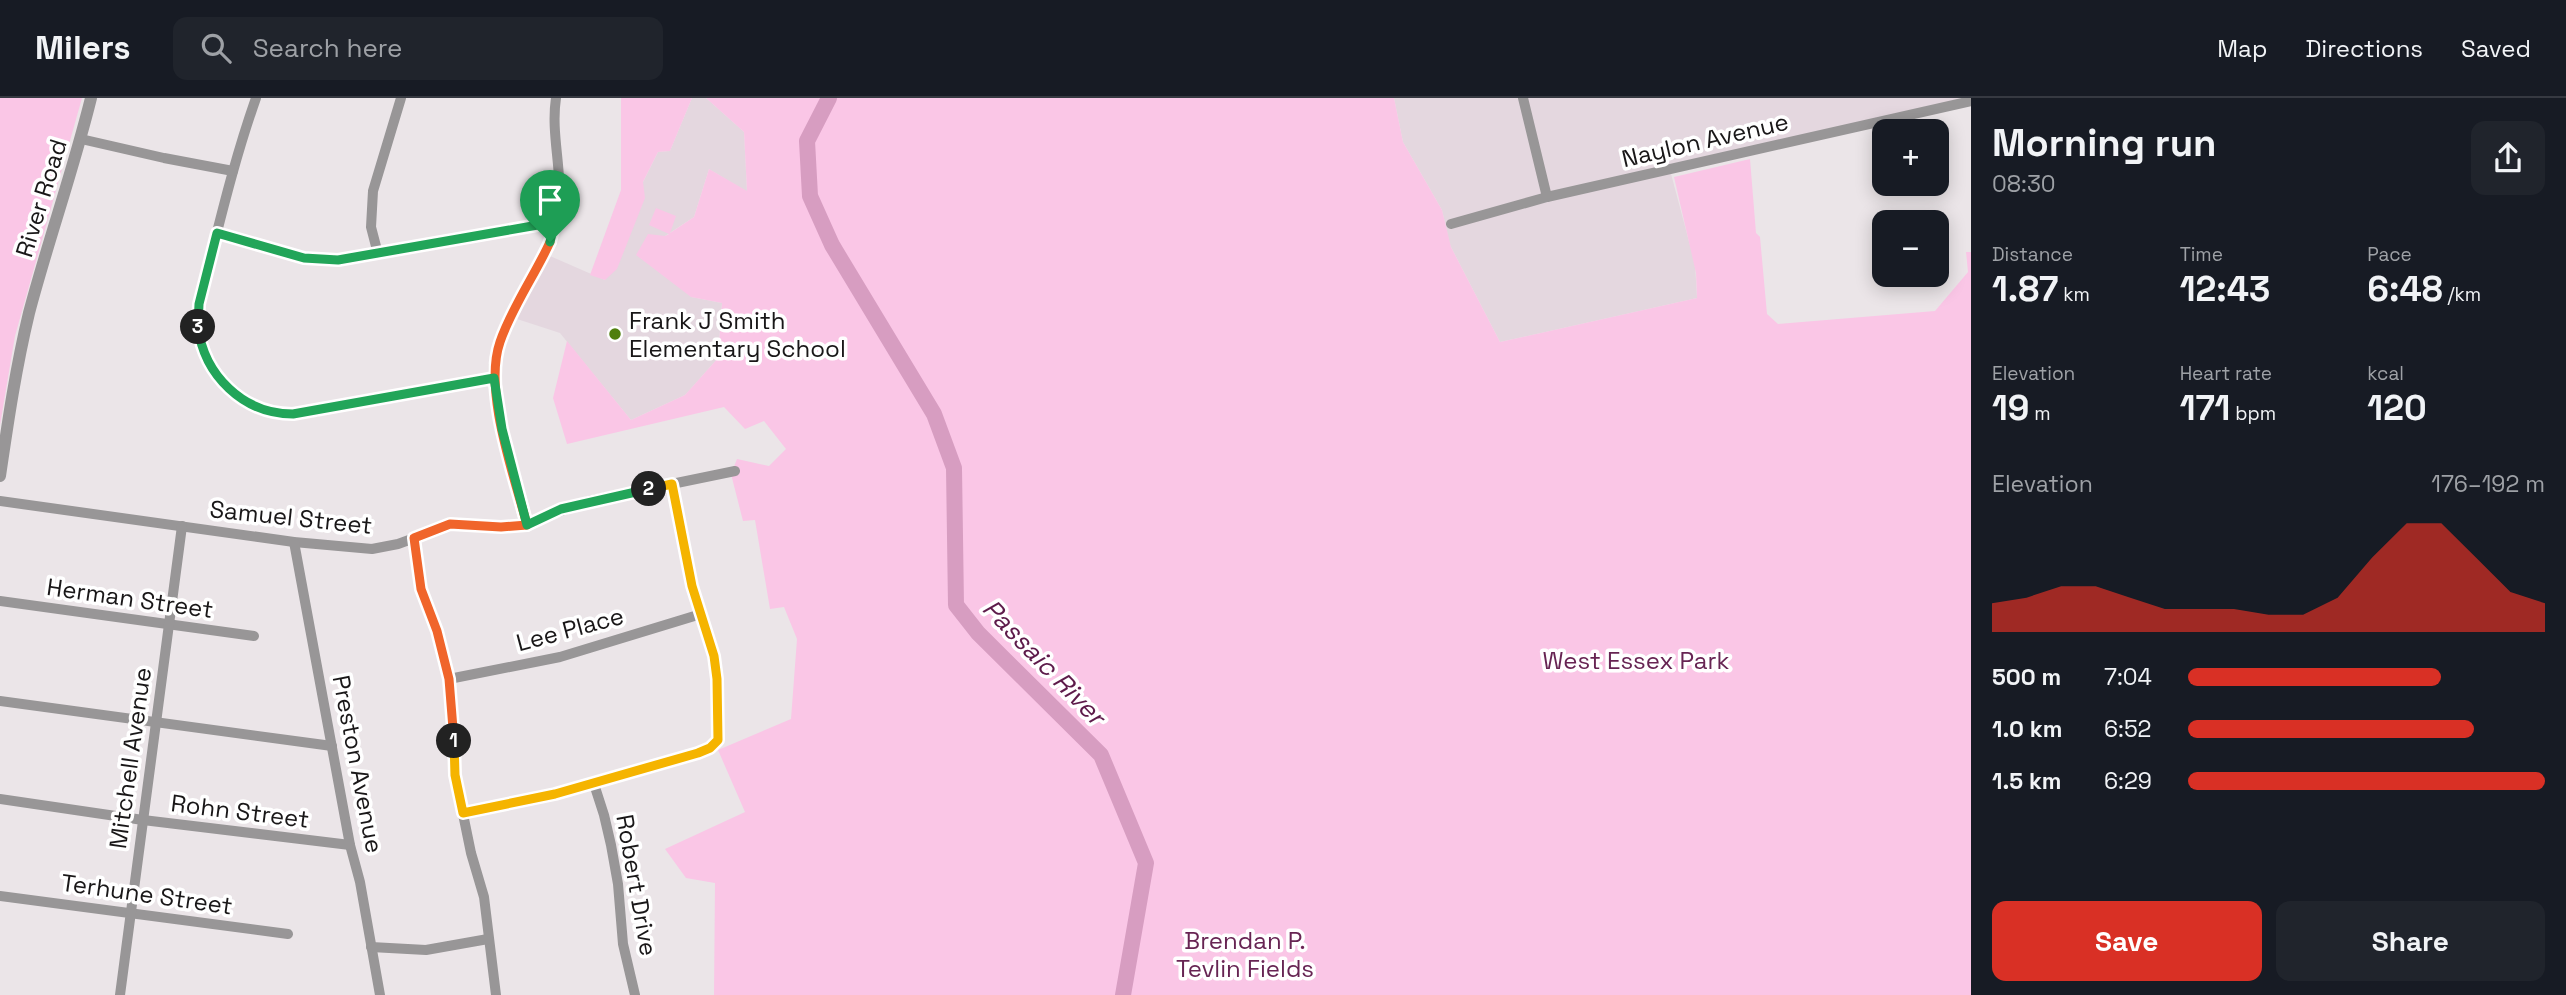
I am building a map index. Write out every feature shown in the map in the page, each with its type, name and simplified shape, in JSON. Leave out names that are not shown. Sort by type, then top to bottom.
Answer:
[{"type":"street","name":"River Road","points":[[0,476],[17,368],[30,312],[91,98]]},
{"type":"street","points":[[256,98],[233,171],[199,304],[200,338],[216,374],[250,404],[271,413],[293,414],[494,378]]},
{"type":"street","points":[[378,254],[372,227],[373,191],[401,98]]},
{"type":"street","points":[[527,525],[502,429],[494,378],[495,360],[502,336],[550,242],[555,222],[559,191],[554,128],[556,98]]},
{"type":"street","points":[[1523,98],[1547,197]]},
{"type":"street","name":"Naylon Avenue","points":[[1451,225],[1547,197],[1971,101]]},
{"type":"street","points":[[81,139],[151,156],[233,171]]},
{"type":"street","points":[[217,233],[313,259],[338,260],[555,222]]},
{"type":"street","name":"Samuel Street","points":[[0,501],[294,542],[372,549],[398,544],[450,524],[501,527],[527,525],[561,509],[589,501],[735,471]]},
{"type":"street","points":[[463,813],[594,783],[698,753],[718,740],[714,656],[685,557],[672,484]]},
{"type":"street","name":"Mitchell Avenue","points":[[120,995],[182,526]]},
{"type":"street","points":[[414,538],[421,589],[437,631],[449,679],[455,775],[471,853],[484,897],[496,995]]},
{"type":"street","name":"Preston Avenue","points":[[294,542],[380,995]]},
{"type":"street","name":"Herman Street","points":[[0,601],[254,636]]},
{"type":"street","name":"Lee Place","points":[[449,679],[560,656],[701,614]]},
{"type":"street","points":[[0,701],[332,746]]},
{"type":"street","name":"Robert Drive","points":[[594,783],[611,845],[618,884],[623,944],[635,995]]},
{"type":"street","name":"Rohn Street","points":[[0,799],[143,820],[350,845]]},
{"type":"street","name":"Terhune Street","points":[[0,896],[288,934]]},
{"type":"street","points":[[371,947],[426,950],[488,939]]},
{"type":"shaded area","points":[[692,98],[706,98],[744,132],[747,192],[709,169],[694,217],[665,236],[691,297],[722,303],[718,358],[685,395],[631,420],[560,333],[517,319],[550,256],[605,280],[643,182],[658,152],[670,151]]},
{"type":"shaded area","points":[[1394,98],[1971,98],[1883,119],[1872,119],[1872,122],[1670,170],[1695,264],[1697,298],[1500,342],[1450,245],[1442,210],[1403,142]]},
{"type":"green space","points":[[0,98],[82,98],[15,336],[0,425]]},
{"type":"green space","points":[[621,98],[692,98],[670,151],[658,152],[643,182],[645,198],[617,269],[605,280],[590,275],[621,190]]},
{"type":"green space","name":"West Essex Park","points":[[706,98],[1394,98],[1403,142],[1442,210],[1451,247],[1500,342],[1697,298],[1696,273],[1674,177],[1750,159],[1756,233],[1760,237],[1767,314],[1778,324],[1935,311],[1968,272],[1966,252],[1971,252],[1971,995],[714,995],[715,883],[686,878],[665,849],[745,812],[718,750],[791,719],[797,639],[784,607],[770,609],[755,520],[743,521],[731,474],[737,459],[769,466],[786,449],[764,421],[745,429],[724,407],[567,444],[553,398],[567,341],[631,420],[685,395],[718,358],[722,303],[691,297],[636,255],[648,234],[669,234],[649,225],[656,208],[676,216],[670,233],[694,217],[709,169],[747,191],[744,132]]},
{"type":"waterway","name":"Passaic River","points":[[829,98],[807,141],[810,196],[832,245],[934,414],[954,468],[956,605],[978,633],[1101,755],[1146,863],[1123,995]]},
{"type":"place","name":"Frank J Smith Elementary School","points":[[615,334]]},
{"type":"route","points":[[550,242],[505,328],[495,360],[494,378],[502,429],[527,525],[501,527],[450,524],[414,538],[421,589],[443,649],[449,679],[455,775],[463,813],[594,783],[698,753],[710,748],[718,740],[714,656],[692,586],[672,484],[589,501],[561,509],[527,525],[502,429],[496,396],[494,378],[293,414],[271,413],[236,395],[209,365],[198,327],[199,304],[217,233],[304,258],[321,260],[350,259],[400,251],[555,222],[550,242]]},
{"type":"park label","name":"Brendan P. Tevlin Fields","points":[[1245,954]]}]
